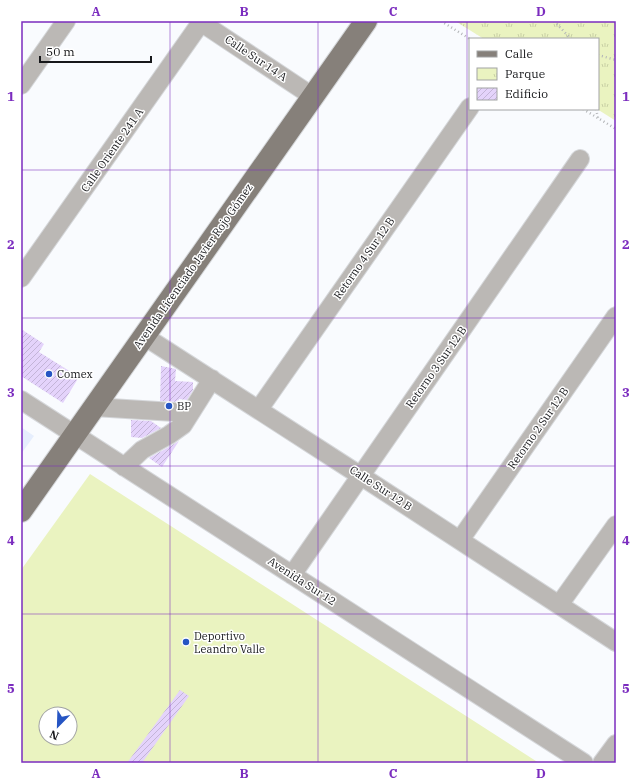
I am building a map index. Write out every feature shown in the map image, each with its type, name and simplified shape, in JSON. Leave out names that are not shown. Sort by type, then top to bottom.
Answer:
[{"type":"main road","name":"Avenida Licenciado Javier Rojo Gómez","points":[[21,511],[366,21]]},
{"type":"street","points":[[21,85],[66,21]]},
{"type":"street","name":"Calle Sur 14 A","points":[[201,21],[312,96]]},
{"type":"street","name":"Calle Oriente 241 A","points":[[21,278],[201,21]]},
{"type":"street","name":"Retorno 4 Sur 12 B","points":[[259,409],[469,108]]},
{"type":"street","name":"Retorno 3 Sur 12 B","points":[[292,575],[362,476],[580,159]]},
{"type":"street","name":"Retorno 2 Sur 12 B","points":[[460,540],[616,316]]},
{"type":"street","name":"Calle Sur 12 B","points":[[144,336],[259,409],[616,642]]},
{"type":"street","points":[[124,466],[142,450],[170,435],[183,425],[212,379]]},
{"type":"street","name":"Avenida Sur 12","points":[[21,400],[584,763]]},
{"type":"street","points":[[94,406],[190,413]]},
{"type":"street","points":[[559,605],[616,525]]},
{"type":"street","points":[[602,763],[616,744]]},
{"type":"path","points":[[554,21],[570,38]]},
{"type":"path","points":[[443,22],[469,38]]},
{"type":"path","points":[[599,55],[616,60]]},
{"type":"path","points":[[585,110],[616,130]]},
{"type":"path","points":[[596,110],[599,119]]},
{"type":"shaded area","points":[[21,427],[34,436],[21,454]]},
{"type":"green space","points":[[455,21],[616,21],[616,121],[599,110],[599,38],[482,38]]},
{"type":"green space","name":"Deportivo Leandro Valle","points":[[90,474],[539,763],[21,763],[21,570]]},
{"type":"building","points":[[21,329],[44,344],[39,352],[79,377],[63,403],[21,376]]},
{"type":"building","points":[[161,366],[176,369],[175,381],[193,382],[193,390],[187,400],[179,399],[179,402],[160,401]]},
{"type":"building","points":[[131,420],[151,421],[161,428],[142,438],[131,437]]},
{"type":"building","points":[[179,441],[162,467],[149,458],[174,444]]},
{"type":"building","points":[[180,690],[189,696],[142,763],[127,763]]},
{"type":"place","name":"Comex","points":[[49,374]]},
{"type":"place","name":"BP","points":[[169,406]]},
{"type":"place","name":"Deportivo Leandro Valle","points":[[186,642]]}]
